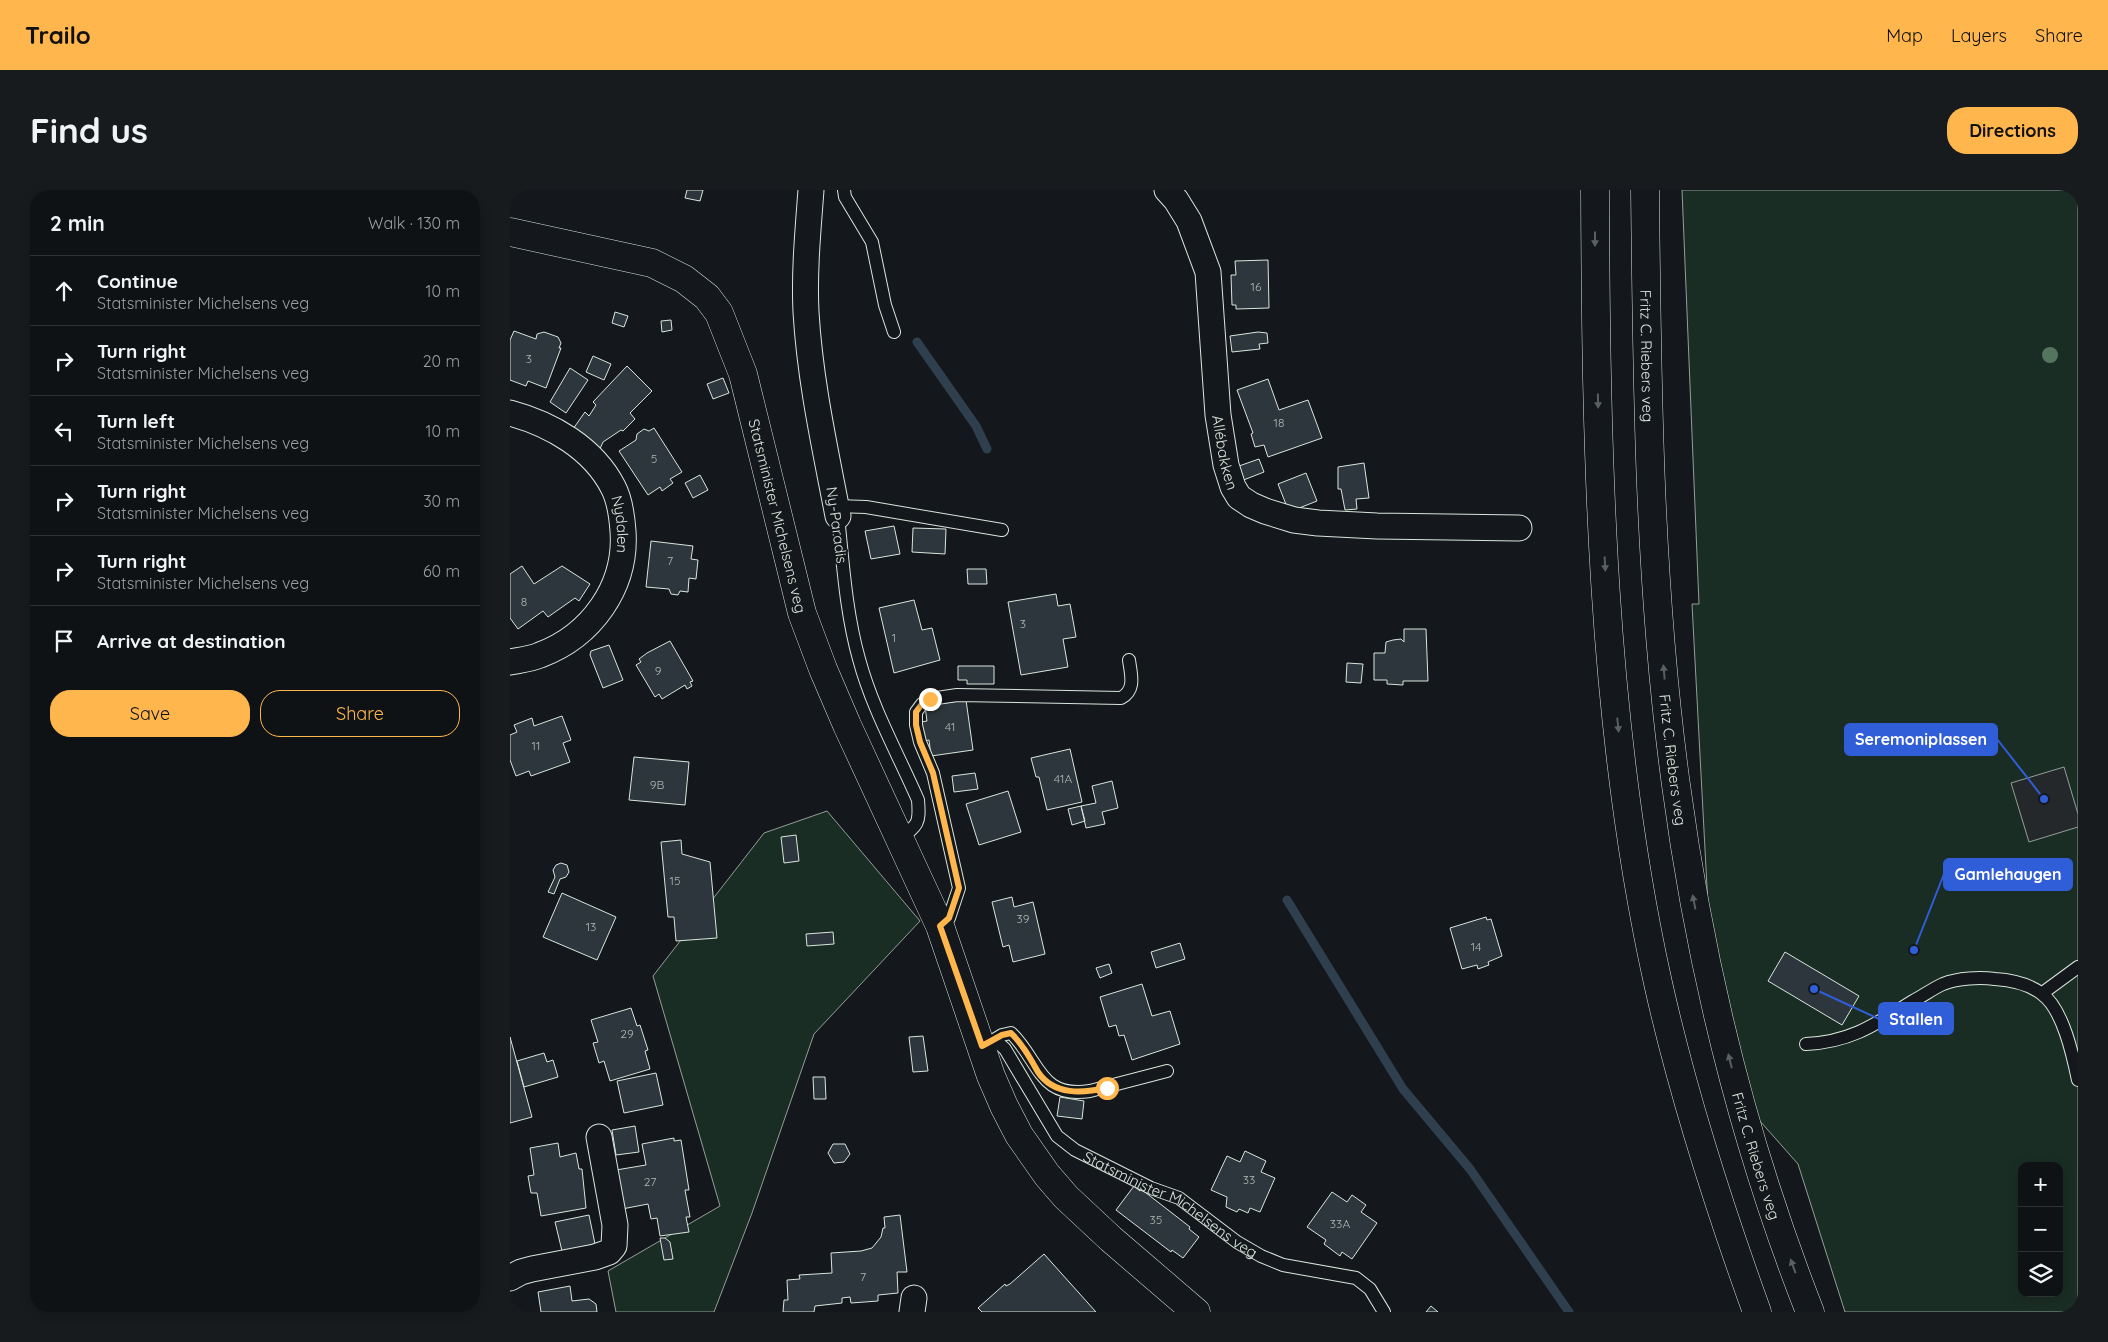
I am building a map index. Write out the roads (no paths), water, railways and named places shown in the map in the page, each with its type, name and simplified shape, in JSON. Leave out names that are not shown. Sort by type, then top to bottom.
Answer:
[{"type":"main road","points":[[1595,190],[1601,489],[1606,582],[1625,792],[1658,982],[1682,1078],[1711,1178],[1757,1312]]},
{"type":"main road","name":"Fritz C. Riebers veg","points":[[1645,190],[1655,555],[1676,784],[1692,891],[1708,972],[1730,1064],[1777,1223],[1810,1312]]},
{"type":"main road","name":"Statsminister Michelsens veg","points":[[510,232],[652,263],[684,279],[707,297],[719,313],[743,374],[769,472],[802,613],[830,685],[940,926],[988,1043],[991,1076],[1004,1106],[1019,1135],[1047,1175],[1066,1197],[1186,1308]]},
{"type":"street","name":"Ny-Paradis","points":[[811,190],[806,311],[819,423],[837,511]]},
{"type":"street","name":"Allébakken","points":[[1167,190],[1189,221],[1208,272],[1218,415],[1226,465],[1233,487],[1240,497],[1265,512],[1294,520],[1318,523],[1377,526],[1519,528]]},
{"type":"street","name":"Nydalen","points":[[510,413],[563,434],[588,454],[600,467],[614,488],[622,516],[624,538],[622,559],[615,585],[600,612],[567,642],[539,656],[510,662]]},
{"type":"street","points":[[510,1278],[520,1272],[532,1269],[596,1257],[609,1252],[614,1246],[615,1225],[599,1137]]},
{"type":"lane","points":[[844,190],[845,197],[872,242],[885,305],[894,332]]},
{"type":"lane","points":[[837,511],[866,507],[1002,530]]},
{"type":"lane","name":"Ny-Paradis","points":[[837,511],[849,617],[859,661],[871,694],[918,800],[919,816],[917,824],[899,839]]},
{"type":"lane","points":[[940,926],[949,918],[959,888],[933,773],[920,742],[916,725],[916,712],[922,704],[930,699],[958,695],[1121,698],[1128,694],[1132,688],[1129,660]]},
{"type":"lane","points":[[2045,996],[2044,992],[2078,967]]},
{"type":"lane","points":[[1806,1044],[1834,1042],[1866,1030],[1945,984],[1988,978],[2009,980],[2023,984],[2045,996],[2053,1007],[2067,1036],[2078,1080]]},
{"type":"lane","points":[[988,1043],[1002,1035],[1011,1033],[1049,1084],[1067,1091],[1079,1093],[1167,1071]]},
{"type":"lane","name":"Statsminister Michelsens veg","points":[[988,1043],[1005,1049],[1057,1136],[1075,1150],[1151,1188],[1179,1198],[1237,1242],[1261,1256],[1283,1265],[1356,1278],[1370,1289],[1384,1312]]},
{"type":"waterway","points":[[917,342],[976,426],[987,449]]},
{"type":"waterway","points":[[1287,900],[1403,1089],[1470,1169],[1569,1312]]},
{"type":"place","name":"Seremoniplassen","points":[[2044,799]]},
{"type":"place","name":"Gamlehaugen","points":[[1914,950]]},
{"type":"place","name":"Stallen","points":[[1814,989]]}]
